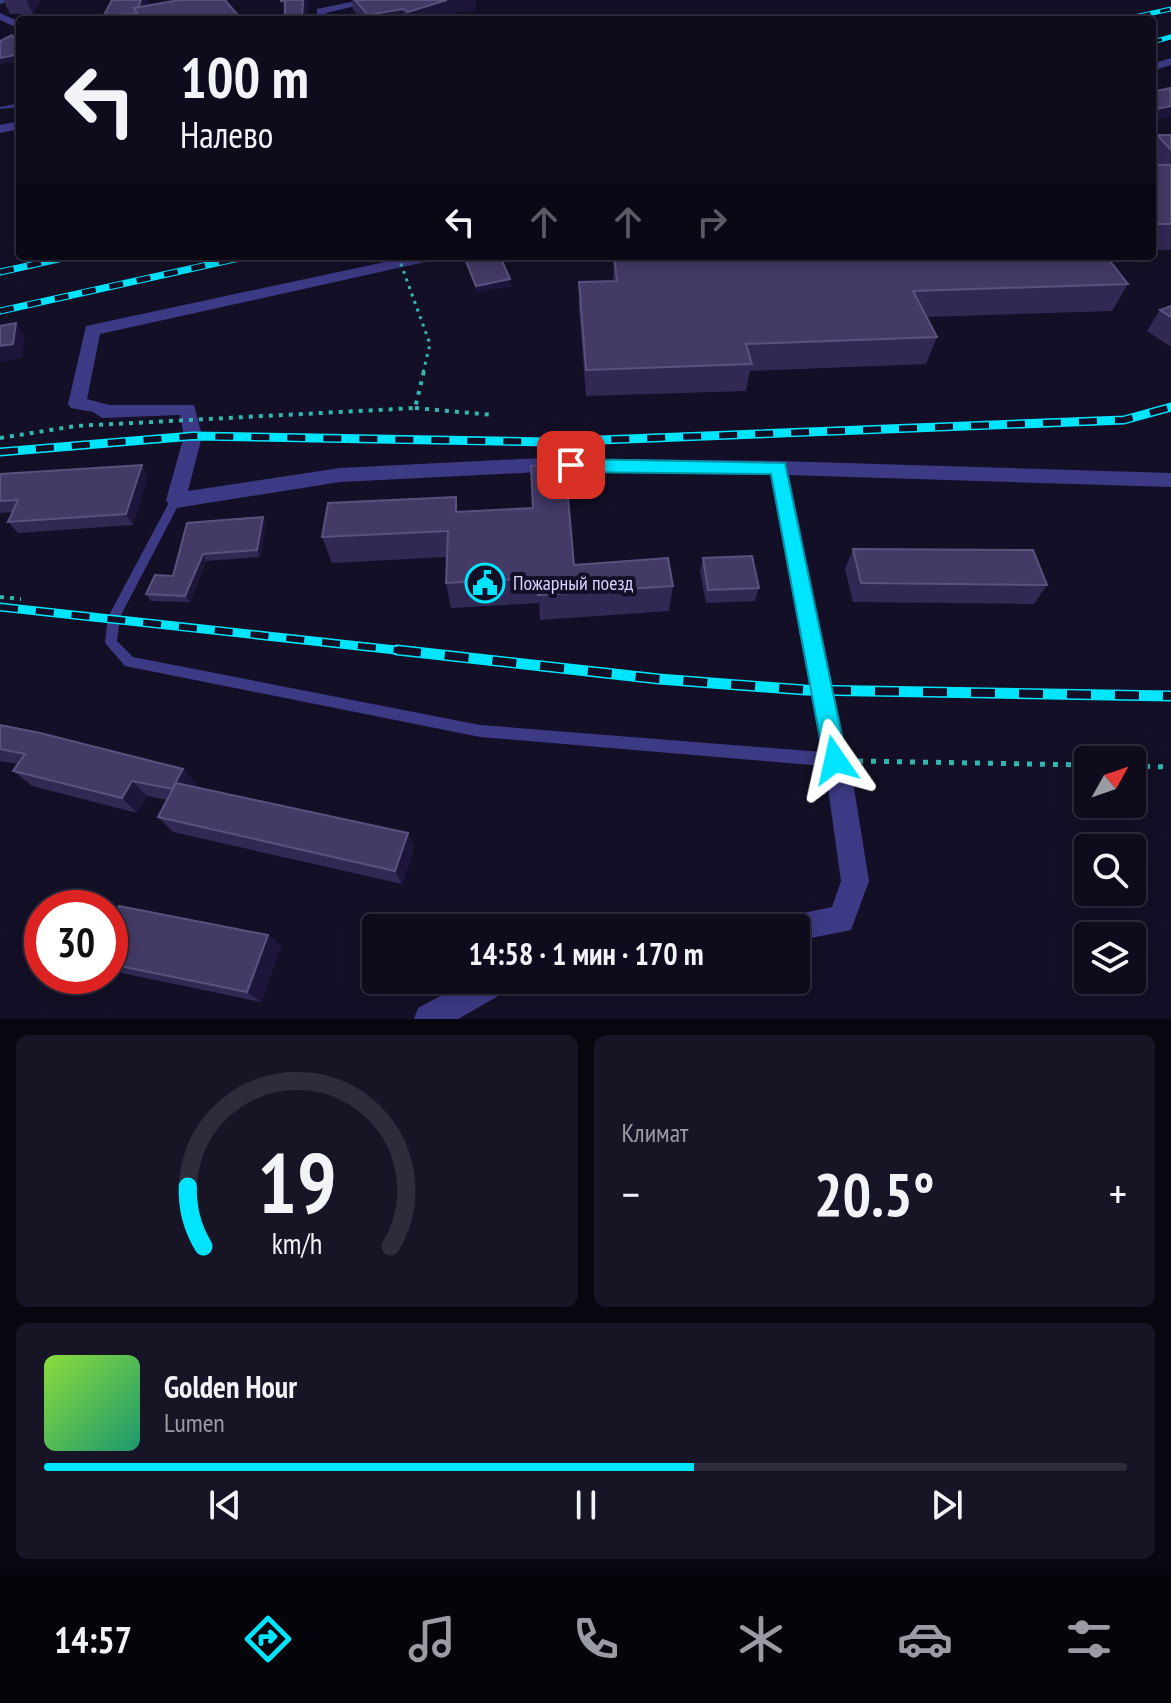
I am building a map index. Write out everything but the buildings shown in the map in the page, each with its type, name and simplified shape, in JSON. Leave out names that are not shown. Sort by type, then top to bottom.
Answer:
[{"type":"street","points":[[321,10],[376,0]]},
{"type":"street","points":[[416,260],[92,330],[77,404],[101,407],[102,412],[124,413],[188,409],[193,436],[176,500],[340,475],[541,465],[778,468],[1171,480]]},
{"type":"street","points":[[778,468],[835,760],[855,881],[841,920],[810,925]]},
{"type":"street","points":[[429,1019],[474,994]]},
{"type":"lane","points":[[0,2],[10,0]]},
{"type":"lane","points":[[2,108],[16,106]]},
{"type":"lane","points":[[176,500],[114,617],[111,643],[129,662],[480,731],[835,760]]},
{"type":"path","points":[[399,260],[430,344],[415,408]]},
{"type":"path","points":[[0,438],[76,426],[415,408],[494,415]]},
{"type":"path","points":[[0,597],[21,599]]},
{"type":"path","points":[[835,760],[1074,765]]},
{"type":"path","points":[[1146,766],[1171,767]]},
{"type":"railway","points":[[1139,16],[1171,9]]},
{"type":"railway","points":[[1156,41],[1171,37]]},
{"type":"railway","points":[[0,272],[54,260]]},
{"type":"railway","points":[[0,311],[230,260]]},
{"type":"railway","points":[[0,452],[193,436],[548,442],[1124,420],[1171,407]]},
{"type":"railway","points":[[0,607],[414,652]]},
{"type":"railway","points":[[397,650],[659,679],[805,690],[1171,696]]},
{"type":"place","name":"Пожарный поезд","points":[[485,583]]},
{"type":"route","points":[[571,465],[778,468],[835,760]]}]
